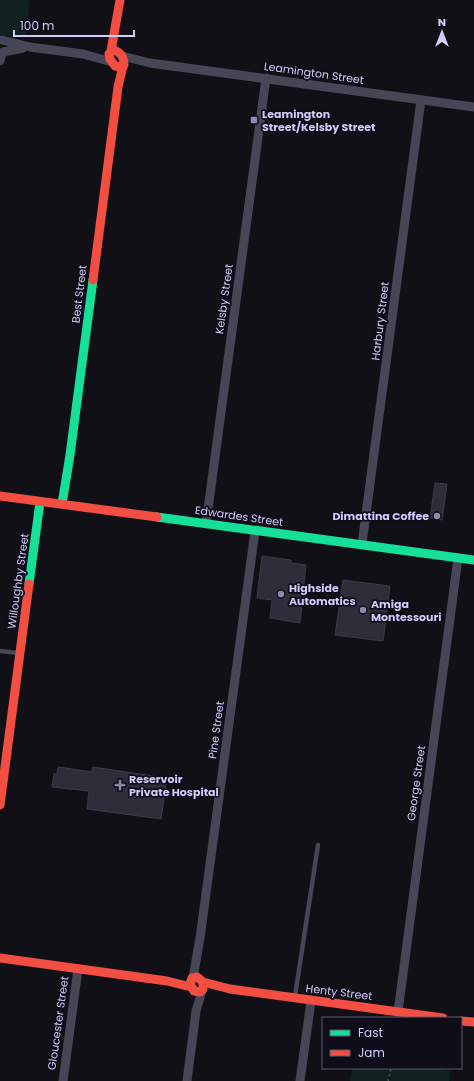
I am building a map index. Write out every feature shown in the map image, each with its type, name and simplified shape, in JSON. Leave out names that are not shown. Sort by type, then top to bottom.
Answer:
[{"type":"street","name":"Best Street","points":[[62,504],[70,455],[118,87],[116,22],[120,0]]},
{"type":"street","name":"Leamington Street","points":[[1,39],[30,47],[474,107]]},
{"type":"street","points":[[1,39],[5,45],[1,55]]},
{"type":"street","name":"Leamington Street","points":[[1,55],[30,47]]},
{"type":"street","name":"Kelsby Street","points":[[206,524],[266,78]]},
{"type":"street","name":"Harbury Street","points":[[362,544],[421,100]]},
{"type":"street","name":"Edwardes Street","points":[[0,496],[474,560]]},
{"type":"street","name":"Willoughby Street","points":[[0,805],[40,502]]},
{"type":"street","name":"Pine Street","points":[[187,1081],[196,1011],[198,956],[255,530]]},
{"type":"street","name":"George Street","points":[[398,1012],[458,558]]},
{"type":"street","name":"Henty Street","points":[[0,958],[436,1017]]},
{"type":"street","name":"Gloucester Street","points":[[63,1081],[78,969]]},
{"type":"street","points":[[300,1081],[311,1000]]},
{"type":"street","points":[[462,1020],[474,1022]]},
{"type":"lane","points":[[0,651],[20,653]]},
{"type":"lane","points":[[295,998],[318,845]]},
{"type":"path","points":[[388,1081],[391,1069]]},
{"type":"shaded area","points":[[0,0],[30,0],[25,37],[0,35]]},
{"type":"shaded area","points":[[352,1069],[437,1069],[450,1071],[449,1081],[350,1081]]},
{"type":"building","points":[[435,483],[447,484],[442,520],[430,518]]},
{"type":"building","name":"Highside Automatics","points":[[262,556],[291,560],[291,563],[306,565],[300,623],[270,618],[272,600],[257,598]]},
{"type":"building","name":"Amiga Montessouri","points":[[343,580],[390,586],[383,641],[335,635]]},
{"type":"building","points":[[58,767],[92,772],[93,767],[167,778],[161,819],[87,809],[89,791],[52,787],[54,774],[57,774]]},
{"type":"traffic: fast","points":[[62,504],[70,455],[93,280]]},
{"type":"traffic: fast","points":[[29,584],[40,502]]},
{"type":"traffic: fast","points":[[157,517],[474,560]]},
{"type":"traffic: jam","points":[[111,51],[120,0]]},
{"type":"traffic: jam","points":[[113,50],[118,52],[123,57],[124,65],[121,67],[115,66],[110,59],[109,54],[113,50]]},
{"type":"traffic: jam","points":[[93,280],[118,87],[123,66]]},
{"type":"traffic: jam","points":[[0,496],[157,517]]},
{"type":"traffic: jam","points":[[0,805],[29,584]]},
{"type":"traffic: jam","points":[[0,958],[167,981],[191,987]]},
{"type":"traffic: jam","points":[[197,977],[203,982],[203,989],[200,992],[194,991],[190,984],[192,978],[197,977]]},
{"type":"traffic: jam","points":[[203,982],[230,989],[436,1017]]},
{"type":"traffic: jam","points":[[462,1021],[474,1022]]},
{"type":"place","name":"Leamington Street/Kelsby Street","points":[[254,120]]},
{"type":"place","name":"Dimattina Coffee","points":[[437,516]]},
{"type":"place","name":"Highside Automatics","points":[[281,594]]},
{"type":"place","name":"Amiga Montessouri","points":[[363,610]]},
{"type":"place","name":"Reservoir Private Hospital","points":[[120,785]]}]
